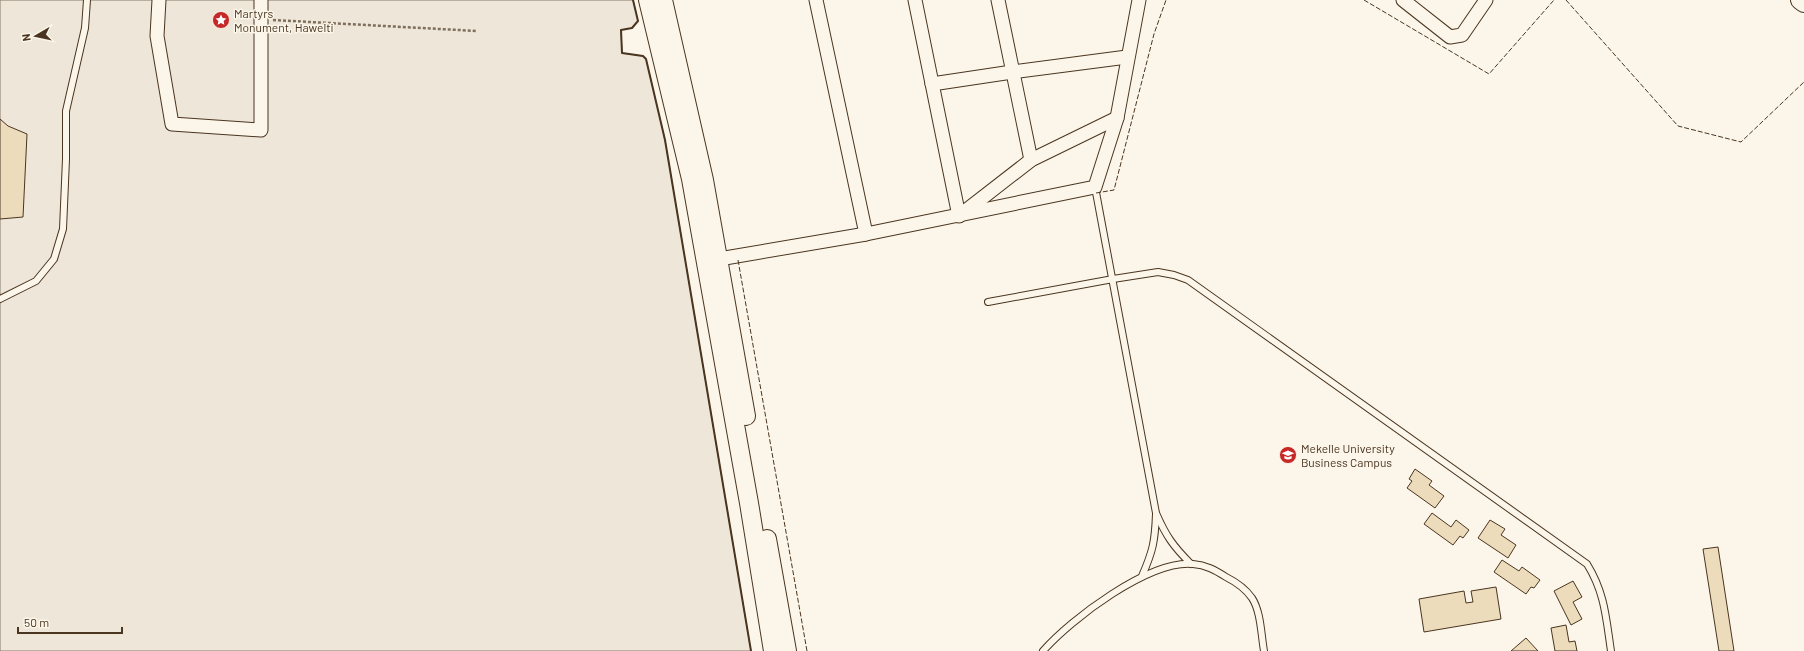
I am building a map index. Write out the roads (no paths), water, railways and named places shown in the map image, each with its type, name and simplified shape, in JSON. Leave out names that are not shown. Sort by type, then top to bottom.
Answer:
[{"type":"main road","points":[[648,0],[691,179],[749,503],[773,651]]},
{"type":"main road","points":[[663,0],[696,143],[719,258],[787,651]]},
{"type":"main road","points":[[1800,0],[1804,3]]},
{"type":"street","points":[[159,0],[157,36],[172,124],[261,130],[261,0]]},
{"type":"street","points":[[816,0],[866,234]]},
{"type":"street","points":[[915,0],[959,216]]},
{"type":"street","points":[[998,0],[1031,160]]},
{"type":"street","points":[[719,258],[866,234],[1095,187],[1117,118],[1139,0]]},
{"type":"street","points":[[1403,0],[1450,37],[1462,35],[1486,0]]},
{"type":"street","points":[[932,84],[1128,57]]},
{"type":"street","points":[[959,216],[1031,160],[1117,118]]},
{"type":"lane","points":[[0,299],[36,281],[54,259],[58,246],[64,220],[66,111],[85,28],[87,0]]},
{"type":"lane","points":[[1095,187],[1156,513],[1165,535],[1191,564]]},
{"type":"lane","points":[[988,302],[1158,272],[1174,275],[1188,280],[1587,564],[1600,589],[1604,604],[1611,651]]},
{"type":"lane","points":[[1142,576],[1152,554],[1155,539],[1156,513]]},
{"type":"lane","points":[[1043,651],[1057,636],[1085,614],[1142,576],[1169,567],[1191,564],[1209,567],[1240,585],[1252,598],[1258,615],[1264,651]]},
{"type":"place","name":"Martyrs Monument, Hawelti","points":[[221,20]]},
{"type":"place","name":"Mekelle University Business Campus","points":[[1288,455]]}]
